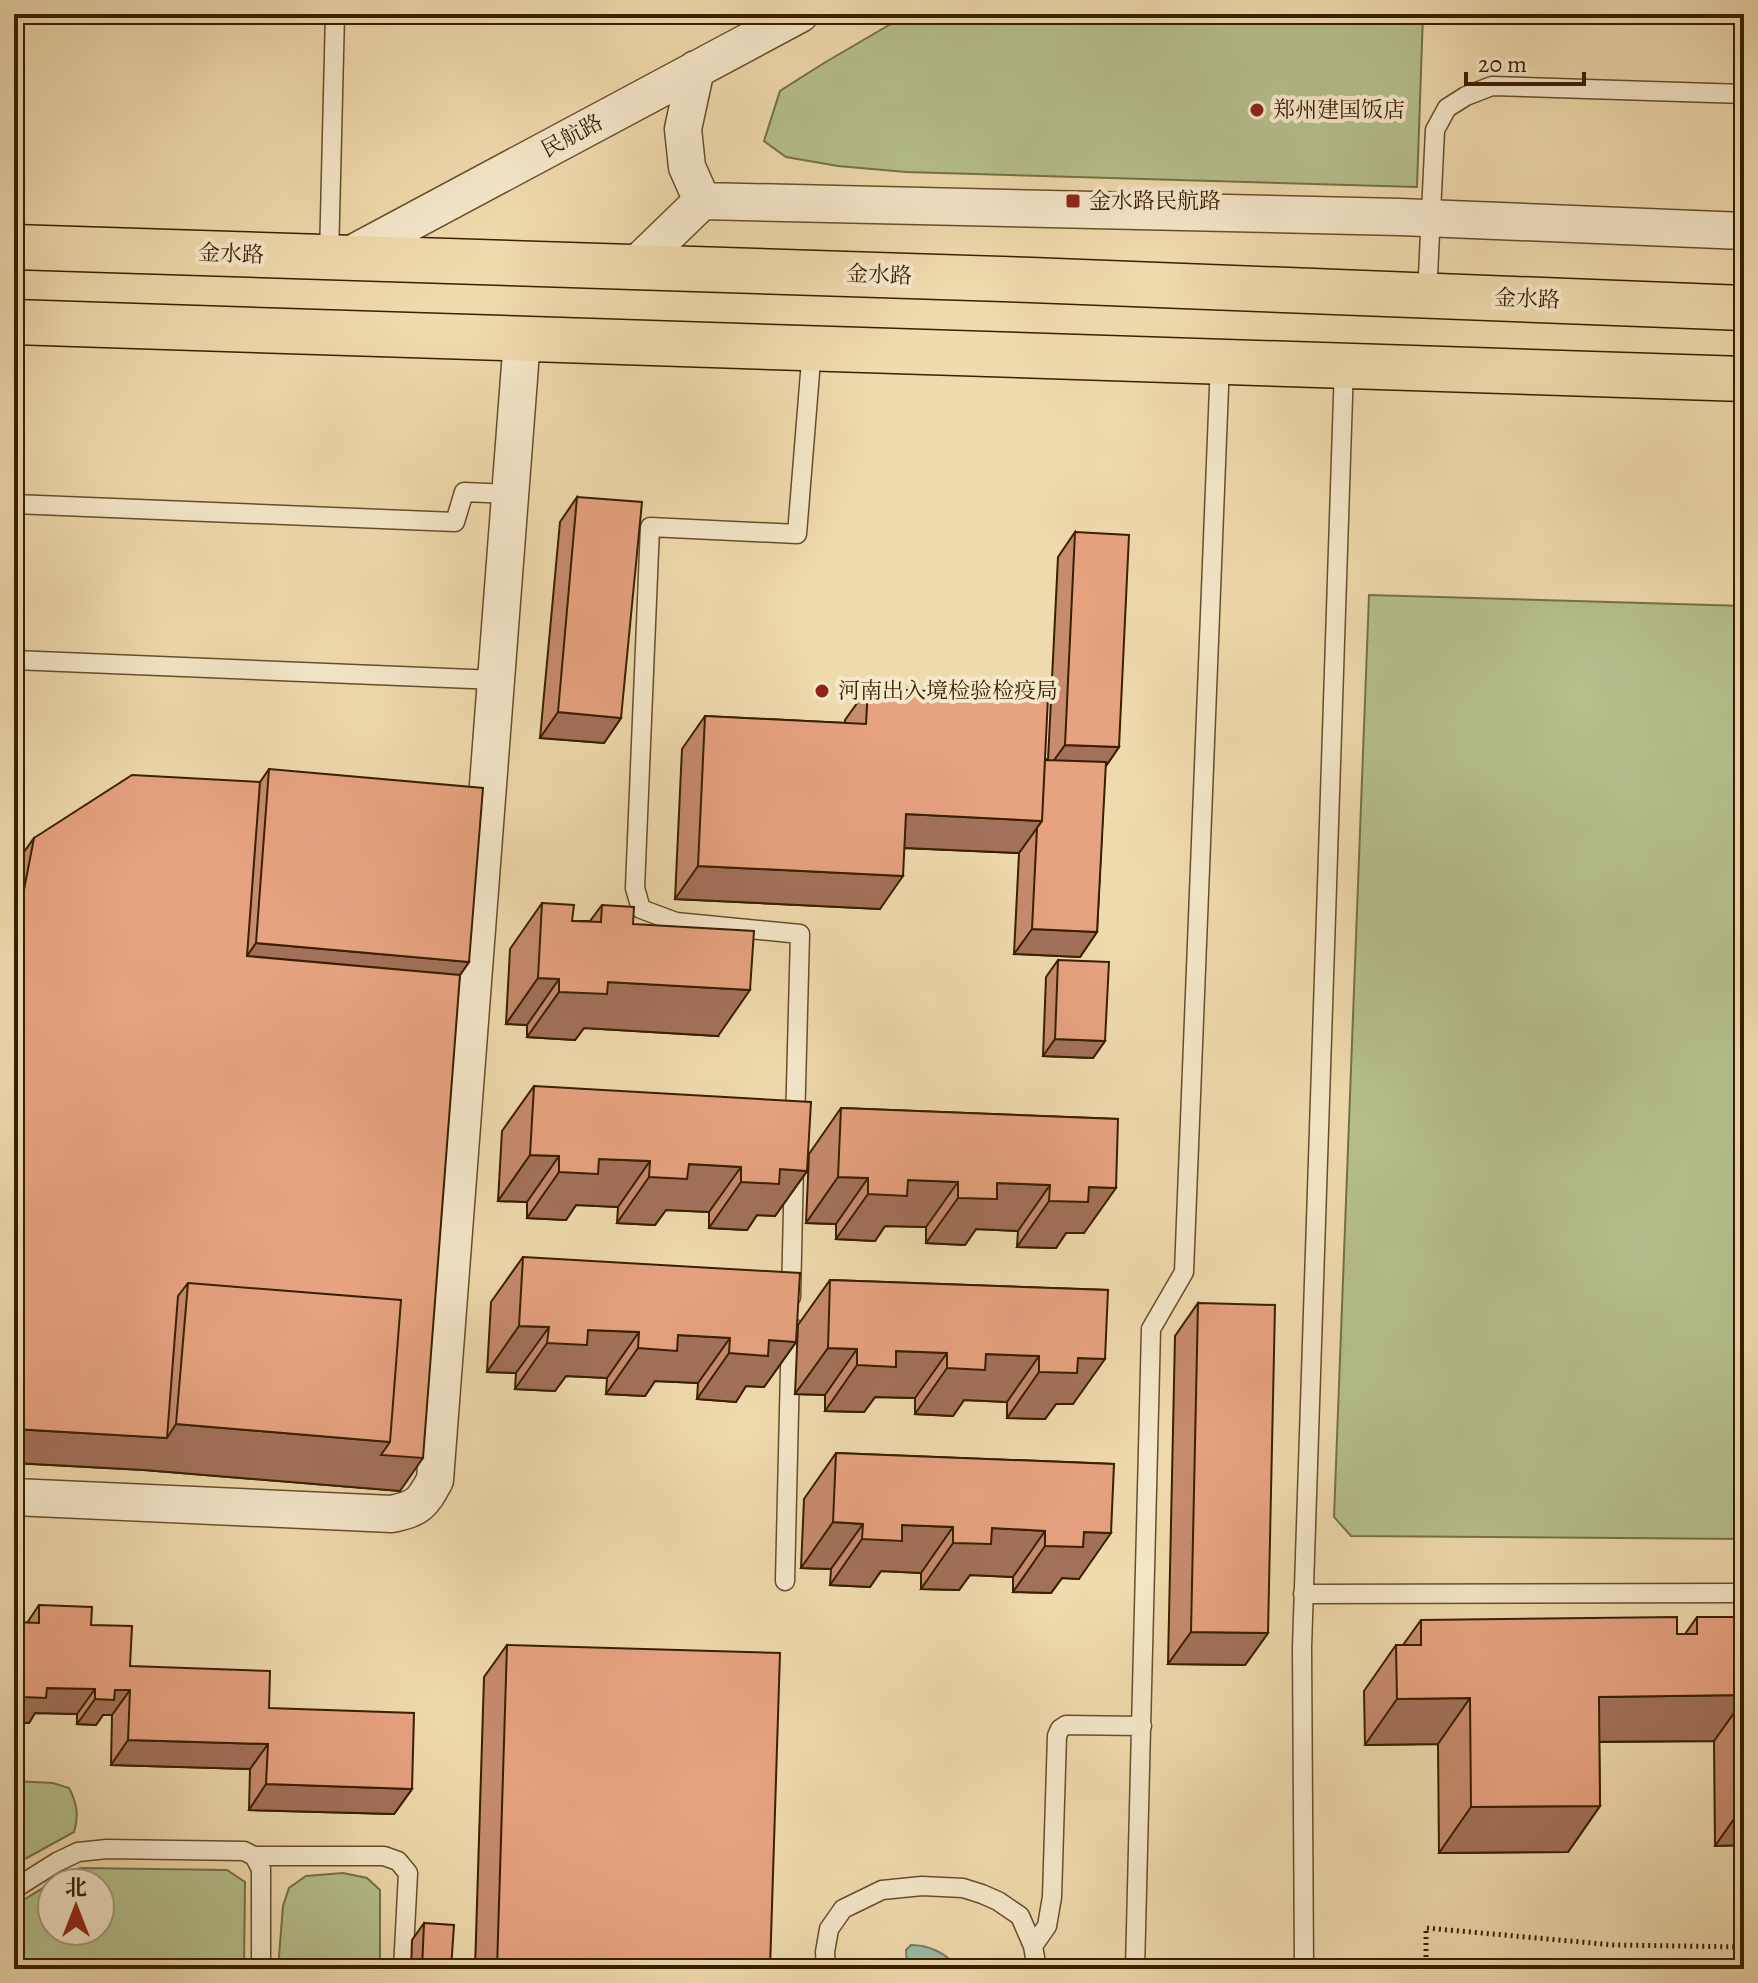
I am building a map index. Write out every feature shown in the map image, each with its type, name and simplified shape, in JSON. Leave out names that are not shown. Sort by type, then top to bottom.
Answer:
[{"type":"main road","name":"金水路","points":[[14,247],[1744,308]]},
{"type":"main road","points":[[14,322],[1744,379]]},
{"type":"street","name":"民航路","points":[[337,258],[800,14]]},
{"type":"street","points":[[696,69],[683,129],[687,167],[702,201]]},
{"type":"street","points":[[634,267],[702,201],[1431,219],[1744,231]]},
{"type":"street","points":[[14,1497],[392,1514],[424,1501],[435,1480],[522,339]]},
{"type":"lane","points":[[335,14],[337,258]]},
{"type":"lane","points":[[1427,296],[1435,130],[1447,108],[1466,96],[1492,86],[1744,94]]},
{"type":"lane","points":[[785,1581],[800,934],[676,922],[641,909],[635,888],[650,527],[797,534],[812,348]]},
{"type":"lane","points":[[1135,1969],[1151,1329],[1184,1272],[1220,362]]},
{"type":"lane","points":[[1304,1969],[1303,1594],[1344,366]]},
{"type":"lane","points":[[14,504],[455,522],[464,492],[511,494]]},
{"type":"lane","points":[[14,660],[496,680]]},
{"type":"lane","points":[[1303,1594],[1744,1593]]},
{"type":"lane","points":[[1033,1946],[1047,1926],[1052,1897],[1057,1736],[1060,1729],[1066,1725],[1142,1726]]},
{"type":"lane","points":[[14,1889],[78,1852],[107,1849],[244,1851],[254,1856],[384,1856],[398,1861],[408,1873],[403,1969]]},
{"type":"lane","points":[[254,1856],[261,1869],[261,1969]]},
{"type":"lane","points":[[826,1969],[829,1929],[843,1909],[882,1890],[922,1886],[963,1888],[998,1901],[1020,1916],[1033,1946],[1037,1969]]},
{"type":"path","points":[[1426,1969],[1426,1928],[1614,1945],[1744,1947]]},
{"type":"shaded area","name":"郑州建国饭店","points":[[908,14],[1423,14],[1417,187],[906,172],[838,166],[786,157],[764,141],[780,91]]},
{"type":"shaded area","points":[[1369,595],[1744,606],[1744,1539],[1351,1536],[1334,1517]]},
{"type":"shaded area","points":[[14,1781],[53,1783],[69,1788],[77,1815],[74,1832],[14,1865]]},
{"type":"shaded area","points":[[116,1868],[227,1870],[245,1882],[244,1969],[14,1969],[14,1906],[36,1892],[36,1947],[116,1947]]},
{"type":"shaded area","points":[[343,1873],[367,1878],[380,1890],[380,1969],[278,1969],[283,1906],[289,1888],[306,1876]]},
{"type":"shaded area","points":[[911,1945],[937,1951],[957,1969],[907,1969],[906,1950]]},
{"type":"building","points":[[577,497],[642,502],[621,718],[558,712]]},
{"type":"building","points":[[1075,532],[1129,535],[1119,747],[1065,745]]},
{"type":"building","points":[[868,688],[1048,697],[1042,821],[906,814],[903,876],[698,866],[705,716],[866,724]]},
{"type":"building","points":[[1045,760],[1106,762],[1097,932],[1032,929],[1037,828],[1042,821]]},
{"type":"building","points":[[269,769],[483,788],[469,962],[256,943]]},
{"type":"building","points":[[132,775],[260,782],[247,956],[460,975],[423,1458],[381,1455],[390,1442],[401,1300],[188,1283],[178,1296],[167,1438],[14,1429],[14,941],[34,838]]},
{"type":"building","points":[[542,903],[574,905],[572,921],[601,922],[602,905],[634,907],[633,924],[754,931],[750,990],[608,982],[607,994],[559,992],[559,979],[538,978]]},
{"type":"building","points":[[1058,960],[1109,962],[1105,1041],[1055,1039]]},
{"type":"building","points":[[534,1086],[811,1102],[807,1171],[780,1169],[779,1184],[741,1182],[741,1167],[689,1164],[687,1179],[649,1177],[650,1161],[599,1159],[598,1174],[559,1172],[559,1156],[530,1155]]},
{"type":"building","points":[[841,1108],[1118,1119],[1116,1188],[1089,1187],[1088,1202],[1049,1201],[1050,1185],[997,1183],[997,1199],[958,1198],[958,1182],[908,1180],[907,1196],[868,1194],[868,1178],[838,1177]]},
{"type":"building","points":[[523,1257],[800,1273],[796,1342],[769,1340],[768,1356],[729,1353],[730,1338],[678,1335],[677,1351],[638,1348],[639,1332],[588,1330],[587,1345],[547,1343],[549,1327],[519,1326]]},
{"type":"building","points":[[830,1280],[1108,1290],[1105,1359],[1078,1358],[1077,1373],[1039,1372],[1039,1356],[986,1354],[985,1370],[947,1368],[947,1353],[896,1351],[896,1367],[857,1365],[857,1349],[828,1348]]},
{"type":"building","points":[[188,1283],[401,1300],[390,1442],[176,1424]]},
{"type":"building","points":[[1198,1303],[1275,1305],[1268,1633],[1191,1632]]},
{"type":"building","points":[[836,1453],[1114,1464],[1111,1533],[1084,1532],[1083,1547],[1045,1546],[1045,1531],[992,1528],[991,1544],[953,1543],[953,1527],[902,1525],[902,1541],[862,1539],[863,1524],[833,1522]]},
{"type":"building","points":[[39,1605],[92,1607],[91,1625],[132,1626],[130,1666],[270,1671],[269,1708],[414,1713],[412,1789],[266,1784],[268,1744],[128,1740],[130,1690],[115,1690],[114,1700],[95,1699],[95,1689],[47,1688],[46,1698],[23,1697],[24,1687],[14,1687],[14,1622],[39,1623]]},
{"type":"building","points":[[1677,1617],[1677,1634],[1697,1634],[1697,1617],[1744,1617],[1744,1695],[1599,1697],[1600,1806],[1471,1807],[1470,1698],[1397,1699],[1396,1645],[1421,1645],[1421,1620]]},
{"type":"building","points":[[507,1645],[780,1653],[770,1969],[497,1969]]},
{"type":"building","points":[[424,1923],[454,1925],[451,1969],[422,1969]]},
{"type":"place","name":"郑州建国饭店","points":[[1257,110]]},
{"type":"place","name":"金水路民航路","points":[[1073,201]]},
{"type":"place","name":"河南出入境检验检疫局","points":[[822,691]]}]
